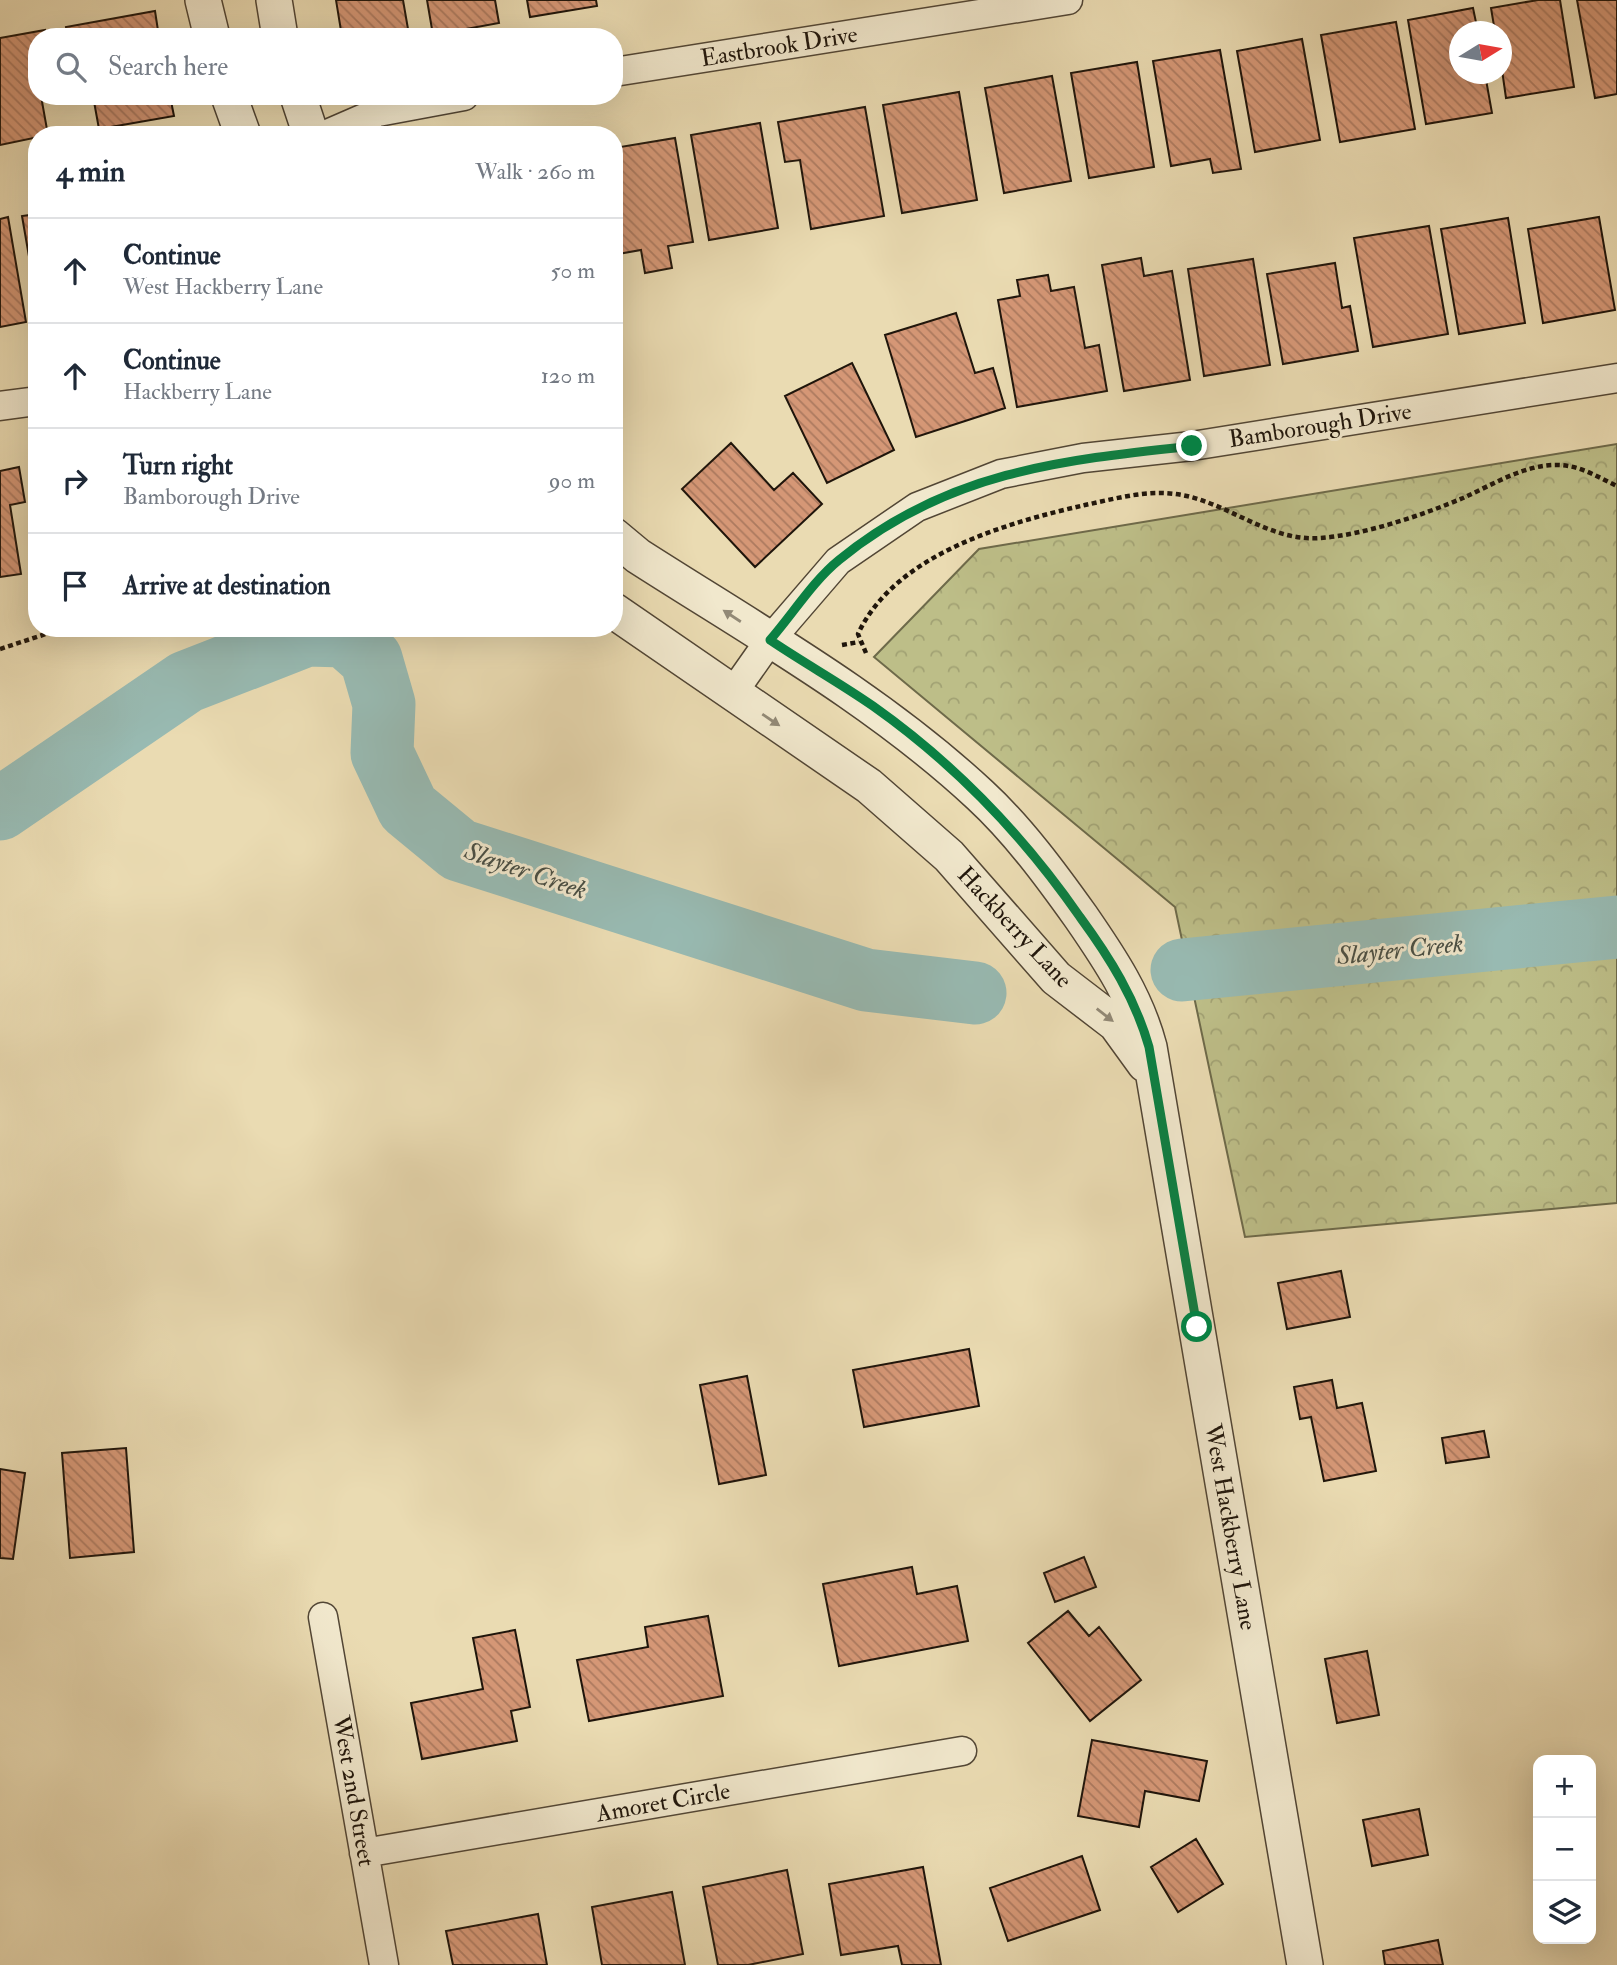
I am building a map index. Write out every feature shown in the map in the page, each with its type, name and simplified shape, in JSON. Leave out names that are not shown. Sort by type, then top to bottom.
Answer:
[{"type":"street","points":[[203,0],[210,28]]},
{"type":"street","points":[[274,0],[279,28]]},
{"type":"street","name":"Eastbrook Drive","points":[[623,71],[1068,0]]},
{"type":"street","points":[[232,105],[240,126]]},
{"type":"street","points":[[301,105],[308,126]]},
{"type":"street","points":[[347,126],[378,113],[418,105]]},
{"type":"street","name":"Bamborough Drive","points":[[732,694],[770,640],[838,561],[917,507],[1001,474],[1083,458],[1192,446],[1617,378]]},
{"type":"street","points":[[0,406],[28,402]]},
{"type":"street","name":"Hackberry Lane","points":[[623,544],[638,556],[872,705],[982,797],[1049,872],[1128,989],[1141,1017],[1157,1089]]},
{"type":"street","name":"Hackberry Lane","points":[[623,617],[869,786],[919,828],[1007,919],[1056,978],[1116,1024],[1140,1054],[1157,1089]]},
{"type":"street","name":"West Hackberry Lane","points":[[1157,1089],[1305,1965]]},
{"type":"street","name":"West 2nd Street","points":[[323,1617],[384,1965]]},
{"type":"street","name":"Amoret Circle","points":[[364,1853],[962,1752]]},
{"type":"path","points":[[866,653],[858,634],[864,621],[879,600],[901,580],[968,540],[1062,510],[1122,497],[1172,493],[1213,503],[1276,532],[1320,538],[1432,510],[1535,468],[1556,465],[1574,467],[1617,486]]},
{"type":"path","points":[[0,649],[37,637]]},
{"type":"green space","points":[[1617,444],[1617,1203],[1245,1237],[1175,907],[874,657],[979,549]]},
{"type":"building","points":[[336,0],[403,0],[408,28],[341,28]]},
{"type":"building","points":[[427,0],[495,0],[499,23],[472,28],[432,28]]},
{"type":"building","points":[[527,0],[596,0],[597,6],[530,17]]},
{"type":"building","points":[[1538,0],[1560,0],[1574,87],[1506,98],[1504,84],[1512,84],[1512,21],[1493,21],[1491,8]]},
{"type":"building","points":[[1577,0],[1617,0],[1617,94],[1595,98]]},
{"type":"building","points":[[1473,8],[1476,21],[1449,21],[1449,84],[1487,84],[1492,113],[1426,124],[1408,20]]},
{"type":"building","points":[[155,11],[158,28],[66,28]]},
{"type":"building","points":[[1396,22],[1415,129],[1340,142],[1321,35]]},
{"type":"building","points":[[28,33],[28,105],[43,105],[46,126],[28,126],[28,139],[0,145],[0,38]]},
{"type":"building","points":[[1302,39],[1320,140],[1255,152],[1237,51]]},
{"type":"building","points":[[1220,50],[1241,169],[1213,173],[1210,159],[1171,166],[1153,61]]},
{"type":"building","points":[[1137,62],[1154,167],[1089,178],[1071,73]]},
{"type":"building","points":[[1052,76],[1071,181],[1004,193],[985,88]]},
{"type":"building","points":[[959,92],[977,200],[902,213],[883,105]]},
{"type":"building","points":[[95,105],[172,105],[174,116],[116,126],[98,126]]},
{"type":"building","points":[[865,107],[884,216],[811,229],[800,160],[785,162],[778,122]]},
{"type":"building","points":[[760,123],[778,228],[709,240],[691,135]]},
{"type":"building","points":[[675,138],[693,242],[668,246],[672,268],[645,273],[641,250],[623,253],[623,147]]},
{"type":"building","points":[[28,215],[28,251],[22,216]]},
{"type":"building","points":[[8,217],[26,322],[0,327],[0,219]]},
{"type":"building","points":[[1599,217],[1615,310],[1543,323],[1528,229]]},
{"type":"building","points":[[1508,218],[1525,323],[1459,334],[1441,229]]},
{"type":"building","points":[[1429,226],[1448,334],[1373,347],[1354,238]]},
{"type":"building","points":[[1141,258],[1144,276],[1172,271],[1190,380],[1124,391],[1102,265]]},
{"type":"building","points":[[1253,259],[1270,365],[1204,376],[1188,269]]},
{"type":"building","points":[[1335,263],[1342,308],[1350,306],[1358,351],[1283,364],[1267,274]]},
{"type":"building","points":[[1048,275],[1051,291],[1074,287],[1085,348],[1099,345],[1107,391],[1017,407],[998,300],[1020,296],[1017,280]]},
{"type":"building","points":[[956,313],[975,373],[993,368],[1005,408],[916,437],[885,335]]},
{"type":"building","points":[[852,363],[894,450],[827,483],[785,396]]},
{"type":"building","points":[[731,443],[774,490],[793,473],[822,504],[755,567],[682,489]]},
{"type":"building","points":[[19,467],[25,502],[10,505],[21,574],[0,577],[0,471]]},
{"type":"building","points":[[1341,1271],[1350,1317],[1287,1329],[1278,1283]]},
{"type":"building","points":[[969,1349],[979,1406],[864,1427],[853,1370]]},
{"type":"building","points":[[747,1376],[766,1475],[719,1484],[700,1385]]},
{"type":"building","points":[[1332,1380],[1337,1408],[1362,1403],[1376,1471],[1324,1481],[1311,1417],[1300,1419],[1294,1387]]},
{"type":"building","points":[[1484,1431],[1489,1457],[1446,1463],[1442,1438]]},
{"type":"building","points":[[126,1448],[134,1552],[70,1558],[62,1453]]},
{"type":"building","points":[[0,1469],[25,1473],[13,1559],[0,1558]]},
{"type":"building","points":[[1084,1557],[1096,1587],[1055,1602],[1044,1573]]},
{"type":"building","points":[[912,1567],[917,1594],[957,1586],[968,1641],[839,1666],[823,1584]]},
{"type":"building","points":[[1068,1611],[1089,1636],[1099,1627],[1141,1680],[1090,1721],[1028,1643]]},
{"type":"building","points":[[708,1616],[723,1696],[589,1721],[577,1660],[648,1647],[645,1627]]},
{"type":"building","points":[[515,1630],[530,1707],[511,1711],[517,1741],[422,1759],[411,1703],[483,1689],[473,1638]]},
{"type":"building","points":[[1367,1651],[1379,1715],[1337,1723],[1325,1659]]},
{"type":"building","points":[[1092,1740],[1207,1761],[1199,1801],[1145,1791],[1139,1827],[1078,1816]]},
{"type":"building","points":[[1419,1809],[1428,1855],[1372,1866],[1363,1820]]},
{"type":"building","points":[[1196,1839],[1223,1884],[1178,1912],[1151,1867]]},
{"type":"building","points":[[1082,1856],[1100,1910],[1008,1941],[990,1888]]},
{"type":"building","points":[[923,1867],[941,1965],[902,1965],[898,1946],[841,1955],[829,1884]]},
{"type":"building","points":[[787,1870],[803,1954],[748,1965],[718,1965],[703,1887]]},
{"type":"building","points":[[672,1892],[685,1965],[602,1965],[592,1907]]},
{"type":"building","points":[[538,1914],[547,1965],[453,1965],[446,1931]]},
{"type":"building","points":[[1438,1940],[1443,1965],[1385,1965],[1383,1951]]},
{"type":"waterway","name":"Slayter Creek","points":[[0,809],[186,682],[302,637]]},
{"type":"waterway","name":"Slayter Creek","points":[[346,637],[371,659],[384,704],[382,753],[408,808],[459,850],[866,980],[975,993]]},
{"type":"waterway","name":"Slayter Creek","points":[[1182,970],[1617,927]]},
{"type":"route","points":[[1192,446],[1083,458],[1001,474],[917,507],[838,561],[770,640],[872,705],[910,734],[982,797],[1049,872],[1128,989],[1141,1017],[1149,1047],[1197,1327]]}]
